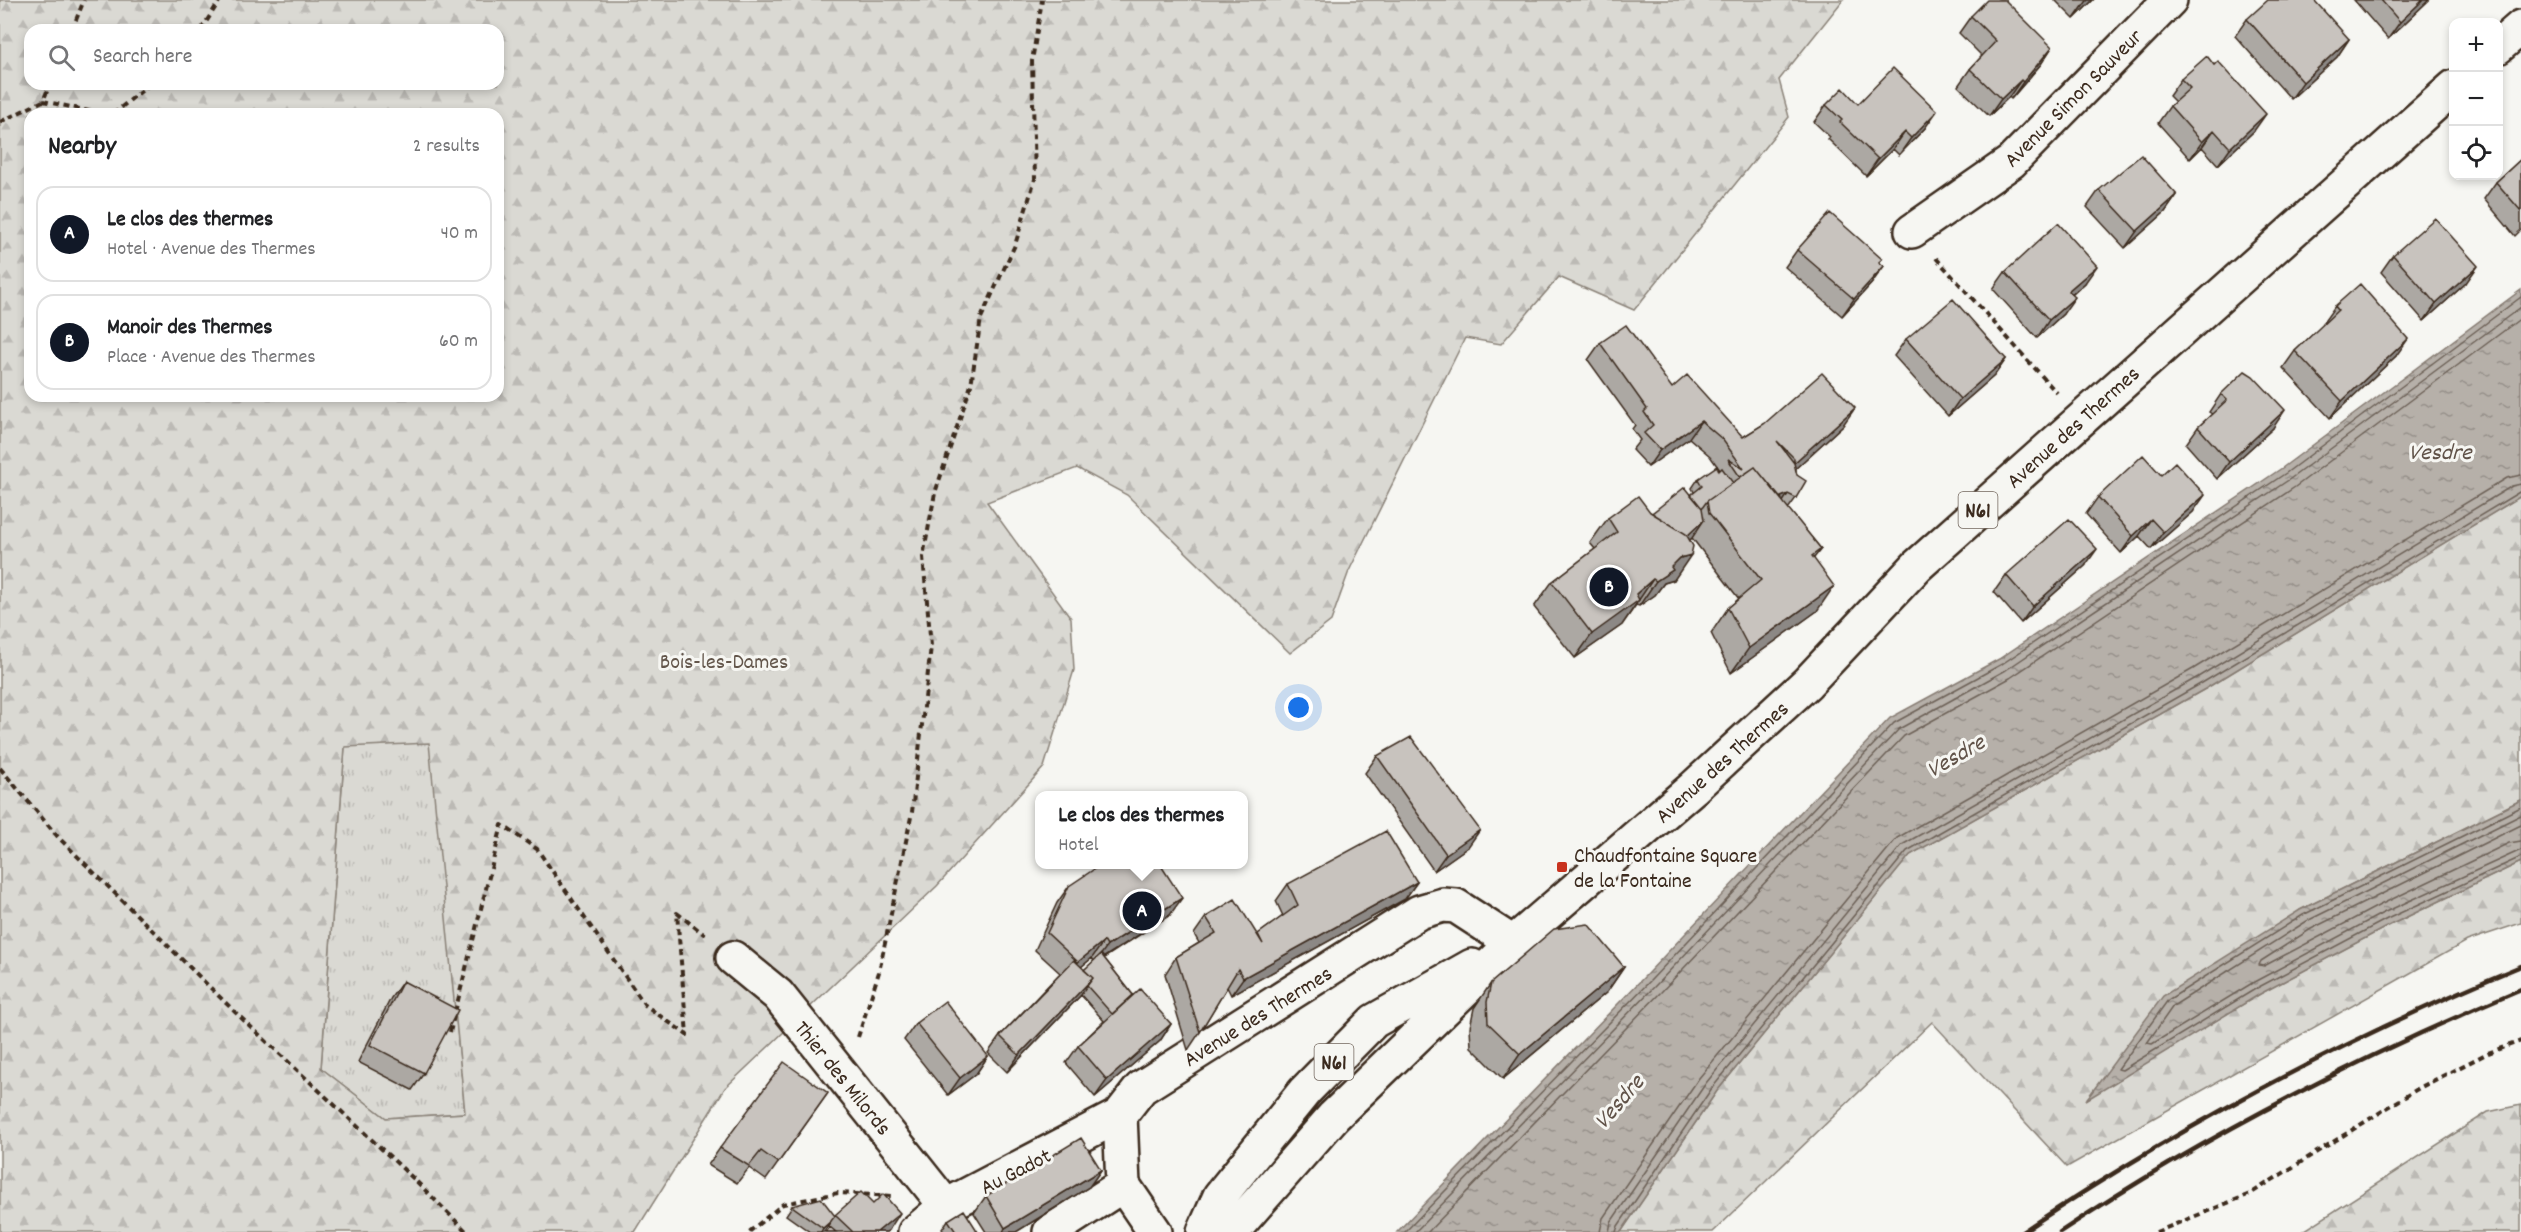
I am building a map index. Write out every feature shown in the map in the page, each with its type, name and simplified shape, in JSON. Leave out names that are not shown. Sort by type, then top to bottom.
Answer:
[{"type":"main road","name":"Avenue Simon Sauveur","points":[[1912,231],[2011,162],[2170,0]]},
{"type":"main road","points":[[2503,43],[2521,27]]},
{"type":"main road","name":"Avenue des Thermes","points":[[1232,1232],[1334,1116],[1513,943],[1693,788],[1781,708],[1857,633],[1917,566],[2079,418],[2449,91]]},
{"type":"main road","name":"Avenue des Thermes","points":[[1120,1115],[1141,1088],[1419,912],[1443,904],[1456,906],[1513,943]]},
{"type":"main road","name":"Avenue des Thermes","points":[[1204,1232],[1220,1196],[1305,1091],[1374,1021],[1513,943]]},
{"type":"main road","name":"Thier des Milords","points":[[733,958],[778,995],[946,1206]]},
{"type":"main road","points":[[1120,1115],[1123,1185],[1155,1232]]},
{"type":"main road","name":"Au Gadot","points":[[915,1232],[946,1206],[1120,1115]]},
{"type":"main road","points":[[1050,1232],[1123,1185]]},
{"type":"path","points":[[74,24],[84,0]]},
{"type":"path","points":[[205,24],[220,0]]},
{"type":"path","points":[[845,1078],[879,972],[912,812],[931,646],[922,557],[935,493],[971,385],[981,318],[1015,245],[1035,179],[1032,61],[1042,0]]},
{"type":"path","points":[[43,101],[48,90]]},
{"type":"path","points":[[120,108],[142,90]]},
{"type":"path","points":[[29,108],[43,101],[75,108]]},
{"type":"path","points":[[0,122],[24,110]]},
{"type":"path","points":[[1912,231],[2079,418]]},
{"type":"path","points":[[0,768],[67,846],[235,1012],[416,1181],[467,1232]]},
{"type":"path","points":[[450,1032],[502,825],[537,849],[645,1005],[687,1035],[677,914],[733,958]]},
{"type":"path","points":[[2156,1232],[2250,1194],[2419,1088],[2488,1053],[2521,1041]]},
{"type":"path","points":[[749,1232],[783,1204],[838,1193],[915,1197],[946,1206]]},
{"type":"green space","name":"Bois-les-Dames","points":[[0,0],[1843,0],[1779,80],[1789,117],[1634,310],[1559,277],[1501,344],[1465,338],[1349,571],[1331,621],[1290,653],[1127,495],[1077,468],[987,502],[1071,618],[1074,670],[1044,767],[937,886],[725,1088],[635,1232],[0,1232]],"holes":[[[429,743],[465,1113],[386,1118],[321,1068],[345,747]]]},
{"type":"green space","points":[[2521,496],[2521,800],[2300,910],[2087,1098],[2260,994],[2390,925],[2521,862],[2521,923],[2467,941],[2067,1167],[1932,1022],[1713,1232],[1621,1232],[1717,1091],[1910,855],[2205,689]]},
{"type":"green space","points":[[430,742],[465,1113],[386,1118],[321,1068],[345,746]]},
{"type":"green space","points":[[2521,1105],[2521,1232],[2302,1232],[2488,1112]]},
{"type":"water","name":"Vesdre","points":[[2521,290],[2521,496],[2205,689],[1910,855],[1717,1091],[1621,1232],[1397,1232],[1647,974],[1890,718],[1999,659],[2282,468]]},
{"type":"water","points":[[2521,800],[2521,862],[2390,925],[2260,994],[2086,1100],[2163,996],[2300,910]]},
{"type":"building","points":[[1987,0],[2005,0],[2052,47],[2023,82],[2021,80],[2001,99],[1970,69],[1996,41],[1971,16]]},
{"type":"building","points":[[2268,0],[2314,0],[2349,39],[2303,82],[2247,19]]},
{"type":"building","points":[[2381,0],[2423,0],[2400,22]]},
{"type":"building","points":[[2207,56],[2214,65],[2218,61],[2266,114],[2230,148],[2214,130],[2202,142],[2170,106],[2190,88],[2181,79]]},
{"type":"building","points":[[1893,68],[1937,111],[1911,138],[1905,132],[1878,159],[1826,105],[1843,88],[1858,104]]},
{"type":"building","points":[[2141,155],[2177,195],[2137,231],[2099,190]]},
{"type":"building","points":[[2521,159],[2521,211],[2496,182],[2503,180],[2503,176]]},
{"type":"building","points":[[1830,213],[1882,259],[1879,262],[1884,266],[1854,299],[1797,250]]},
{"type":"building","points":[[2435,218],[2478,266],[2436,304],[2393,255]]},
{"type":"building","points":[[2058,223],[2097,266],[2068,291],[2075,297],[2049,320],[2005,272]]},
{"type":"building","points":[[2360,284],[2408,339],[2342,401],[2295,351],[2338,310],[2335,306]]},
{"type":"building","points":[[1953,299],[2006,359],[1960,399],[1906,339]]},
{"type":"building","points":[[1626,325],[1672,388],[1687,375],[1743,437],[1764,424],[1822,373],[1855,408],[1794,463],[1797,475],[1806,481],[1796,498],[1788,494],[1781,497],[1782,500],[1755,467],[1740,477],[1728,459],[1744,469],[1722,439],[1701,421],[1660,450],[1644,433],[1653,425],[1644,412],[1647,409],[1600,343]],"holes":[[[1777,441],[1794,458],[1794,463]]]},
{"type":"building","points":[[2245,371],[2253,376],[2285,410],[2229,462],[2198,427],[2227,400],[2221,394]]},
{"type":"building","points":[[2143,455],[2161,475],[2175,462],[2205,495],[2163,532],[2151,519],[2133,536],[2098,497]]},
{"type":"building","points":[[1717,466],[1719,471],[1722,468],[1733,483],[1707,501],[1702,508],[1691,495],[1702,486],[1698,479]]},
{"type":"building","points":[[1755,467],[1821,549],[1812,556],[1834,586],[1749,648],[1728,608],[1761,580],[1709,513],[1707,501]]},
{"type":"building","points":[[1685,487],[1702,508],[1704,520],[1687,536],[1652,513]]},
{"type":"building","points":[[1638,496],[1650,512],[1686,534],[1693,546],[1691,555],[1680,558],[1671,567],[1673,570],[1656,581],[1653,579],[1636,594],[1639,600],[1592,634],[1552,582],[1617,532],[1608,518]]},
{"type":"building","points":[[2069,519],[2097,549],[2033,606],[2006,575]]},
{"type":"building","points":[[1411,737],[1480,830],[1446,854],[1377,756]]},
{"type":"building","points":[[1386,831],[1417,882],[1243,978],[1238,969],[1200,1032],[1176,957],[1216,933],[1206,917],[1235,899],[1263,944],[1258,934],[1298,905],[1288,884]]},
{"type":"building","points":[[1094,869],[1163,869],[1182,898],[1107,946],[1104,941],[1078,962],[1047,933],[1069,886]]},
{"type":"building","points":[[1588,924],[1624,967],[1520,1054],[1488,1023],[1487,1002],[1491,983],[1554,929]]},
{"type":"building","points":[[1101,954],[1133,995],[1112,1014],[1087,986],[1093,978],[1084,970]]},
{"type":"building","points":[[1074,960],[1093,978],[1019,1055],[1000,1036]]},
{"type":"building","points":[[403,981],[458,1010],[424,1073],[370,1045]]},
{"type":"building","points":[[1140,989],[1171,1024],[1107,1080],[1078,1046]]},
{"type":"building","points":[[945,1001],[988,1056],[960,1078],[916,1023]]},
{"type":"building","points":[[784,1062],[828,1093],[778,1163],[761,1151],[749,1166],[720,1148]]},
{"type":"building","points":[[1081,1138],[1101,1170],[1005,1228],[986,1196]]},
{"type":"building","points":[[861,1192],[873,1204],[883,1194],[900,1213],[877,1232],[853,1232],[835,1215]]},
{"type":"building","points":[[821,1198],[835,1216],[823,1228],[792,1206]]},
{"type":"building","points":[[964,1210],[978,1232],[956,1232],[948,1220]]},
{"type":"building","points":[[830,1227],[836,1232],[826,1232]]},
{"type":"railway","points":[[2022,1232],[2142,1156],[2265,1087],[2392,1023],[2521,966]]},
{"type":"railway","points":[[2060,1232],[2170,1163],[2285,1100],[2402,1042],[2521,989]]},
{"type":"place","name":"Manoir des Thermes","points":[[1609,587]]},
{"type":"place","name":"Chaudfontaine Square de la Fontaine","points":[[1562,867]]},
{"type":"place","name":"Le clos des thermes","points":[[1142,911]]}]
